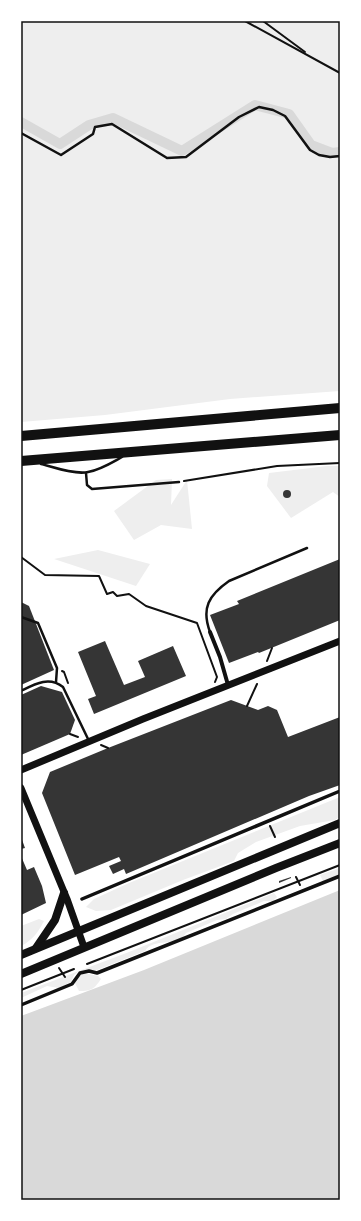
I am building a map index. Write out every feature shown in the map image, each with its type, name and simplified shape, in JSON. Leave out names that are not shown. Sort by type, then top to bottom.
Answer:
[{"type":"highway","points":[[21,436],[340,408]]},
{"type":"highway","points":[[26,461],[340,435]]},
{"type":"main road","points":[[21,955],[340,823]]},
{"type":"main road","points":[[21,974],[340,842]]},
{"type":"main road","points":[[36,949],[55,920],[64,893]]},
{"type":"street","points":[[210,632],[220,657],[228,685]]},
{"type":"street","points":[[21,770],[89,741],[340,641]]},
{"type":"street","points":[[21,788],[64,893],[84,948]]},
{"type":"street","points":[[82,899],[340,791]]},
{"type":"street","points":[[21,1005],[72,984],[80,973],[89,971],[97,973],[340,876]]},
{"type":"lane","points":[[21,133],[61,155],[93,134],[95,127],[112,124],[167,158],[186,157],[239,117],[259,108],[273,110],[284,116],[310,150],[319,156],[340,156]]},
{"type":"lane","points":[[26,461],[61,470],[86,473],[107,466],[129,452]]},
{"type":"lane","points":[[86,473],[87,485],[92,489],[178,482]]},
{"type":"lane","points":[[210,632],[206,621],[206,610],[208,603],[219,588],[229,581],[307,548]]},
{"type":"lane","points":[[21,617],[38,623],[57,668],[56,682]]},
{"type":"lane","points":[[21,691],[37,683],[46,681],[56,682],[63,687],[89,741]]},
{"type":"path","points":[[246,21],[340,73]]},
{"type":"path","points":[[263,21],[312,58]]},
{"type":"path","points":[[178,482],[277,466],[340,463]]},
{"type":"path","points":[[21,557],[45,575],[99,576],[108,594],[113,592],[117,596],[129,594],[146,606],[197,623],[217,677],[215,682]]},
{"type":"path","points":[[268,821],[275,837]]},
{"type":"path","points":[[84,965],[340,865]]},
{"type":"path","points":[[57,968],[60,969],[65,977]]},
{"type":"path","points":[[21,990],[77,968]]},
{"type":"shaded area","points":[[21,21],[340,21],[340,391],[230,399],[105,415],[21,422]]},
{"type":"shaded area","points":[[327,466],[340,466],[340,497],[333,492],[291,518],[267,486],[269,473]]},
{"type":"shaded area","points":[[172,479],[171,505],[187,480],[192,529],[161,525],[134,540],[114,511],[156,480]]},
{"type":"shaded area","points":[[98,550],[150,564],[136,586],[54,559]]},
{"type":"shaded area","points":[[340,797],[340,817],[335,820],[300,826],[256,842],[238,853],[234,861],[183,880],[111,910],[96,911],[86,907],[94,899],[129,883]]},
{"type":"shaded area","points":[[340,868],[340,874],[323,881],[320,875]]},
{"type":"shaded area","points":[[340,890],[340,1200],[21,1200],[21,1016],[144,970]]},
{"type":"shaded area","points":[[274,893],[277,897],[273,901],[264,901],[233,914],[226,919],[217,920],[186,933],[182,938],[177,940],[154,944],[145,951],[97,970],[78,972],[74,975],[71,982],[59,988],[47,986],[21,998],[21,993],[129,952]]},
{"type":"shaded area","points":[[39,919],[44,921],[40,929],[32,938],[21,946],[21,926]]},
{"type":"shaded area","points":[[84,973],[98,976],[101,979],[92,989],[87,991],[79,991],[74,981]]},
{"type":"building","points":[[287,490],[290,491],[290,497],[287,498],[284,497],[283,494],[284,491]]},
{"type":"building","points":[[340,559],[340,620],[259,653],[258,652],[229,663],[210,615],[239,604],[237,601]]},
{"type":"building","points":[[21,602],[29,606],[54,670],[21,685]]},
{"type":"building","points":[[105,641],[124,685],[145,677],[138,661],[173,646],[186,676],[94,714],[88,699],[96,696],[78,652]]},
{"type":"building","points":[[41,686],[62,692],[75,720],[70,734],[21,755],[21,695]]},
{"type":"building","points":[[231,700],[258,710],[268,706],[277,710],[288,737],[340,717],[340,785],[309,796],[126,874],[124,869],[113,874],[109,866],[121,861],[119,857],[75,875],[42,793],[50,772]]},
{"type":"building","points":[[21,837],[25,848],[21,849]]},
{"type":"building","points":[[21,856],[27,870],[34,867],[42,886],[46,903],[21,915]]},
{"type":"building","points":[[291,878],[279,883],[279,881]]},
{"type":"waterway","points":[[21,122],[60,144],[89,125],[113,118],[182,151],[255,105],[289,114],[311,145],[332,153],[340,152]]}]
